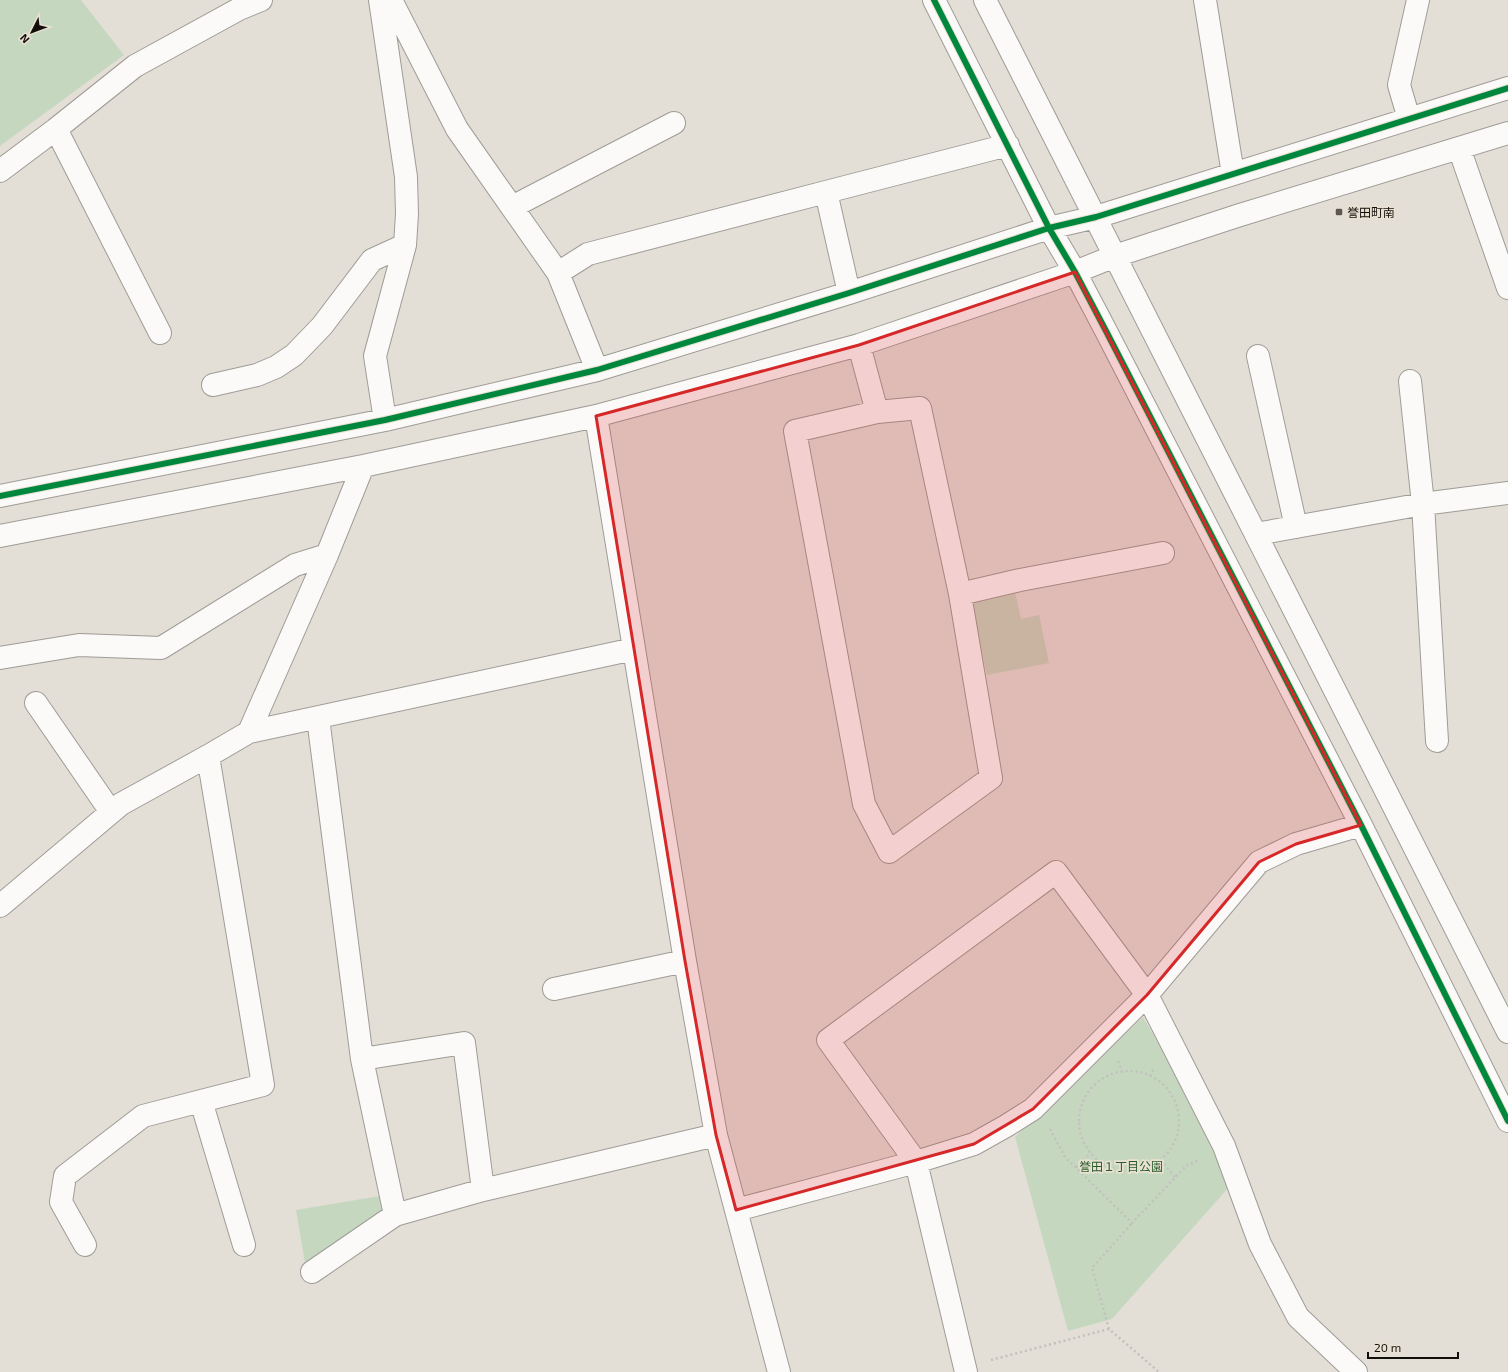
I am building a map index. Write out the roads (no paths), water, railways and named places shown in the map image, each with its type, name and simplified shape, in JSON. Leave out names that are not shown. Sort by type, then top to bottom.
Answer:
[{"type":"street","points":[[0,171],[56,129],[135,66],[239,9],[261,0]]},
{"type":"street","points":[[380,0],[406,177],[407,214],[405,244],[375,356],[385,420]]},
{"type":"street","points":[[391,0],[457,129],[558,273],[598,370]]},
{"type":"street","points":[[934,0],[1049,228],[1075,272],[1361,825],[1508,1121]]},
{"type":"street","points":[[985,0],[1508,1032]]},
{"type":"street","points":[[1205,0],[1233,174]]},
{"type":"street","points":[[1409,119],[1399,85],[1418,0]]},
{"type":"street","points":[[0,496],[385,420],[598,370],[849,293],[1049,228],[1096,217],[1508,88]]},
{"type":"street","points":[[512,207],[674,123]]},
{"type":"street","points":[[56,129],[160,333]]},
{"type":"street","points":[[0,536],[363,466],[596,416],[858,346],[1075,272],[1115,256],[1240,215],[1508,133]]},
{"type":"street","points":[[558,273],[588,254],[1008,145]]},
{"type":"street","points":[[1460,148],[1508,288]]},
{"type":"street","points":[[826,192],[849,293]]},
{"type":"street","points":[[213,385],[257,375],[276,367],[294,355],[322,326],[372,260],[405,244]]},
{"type":"street","points":[[858,346],[877,412]]},
{"type":"street","points":[[1258,356],[1296,527]]},
{"type":"street","points":[[1410,381],[1423,504],[1438,741]]},
{"type":"street","points":[[920,408],[960,594],[991,778],[890,852],[864,804],[794,431],[877,412],[920,408]]},
{"type":"street","points":[[596,416],[685,961],[716,1135],[779,1372]]},
{"type":"street","points":[[249,732],[327,555],[363,466]]},
{"type":"street","points":[[1256,534],[1423,504],[1508,493]]},
{"type":"street","points":[[960,594],[1020,580],[1163,553]]},
{"type":"street","points":[[0,658],[80,645],[161,648],[295,565],[327,555]]},
{"type":"street","points":[[0,906],[121,804],[249,732],[634,649]]},
{"type":"street","points":[[36,703],[111,812]]},
{"type":"street","points":[[318,718],[362,1059],[395,1215]]},
{"type":"street","points":[[85,1245],[62,1202],[65,1176],[143,1116],[263,1085],[208,756]]},
{"type":"street","points":[[736,1210],[916,1162],[974,1144],[1033,1109],[1147,994],[1259,862],[1296,844],[1361,825]]},
{"type":"street","points":[[966,1369],[916,1162],[828,1040],[1056,872],[1147,994],[1227,1151],[1260,1244],[1298,1317],[1356,1372]]},
{"type":"street","points":[[554,989],[685,961]]},
{"type":"street","points":[[362,1059],[464,1043],[483,1190]]},
{"type":"street","points":[[201,1101],[244,1245]]},
{"type":"street","points":[[312,1272],[395,1215],[483,1190],[716,1135]]},
{"type":"place","name":"誉田町南","points":[[1339,212]]},
{"type":"park label","name":"誉田１丁目公園","points":[[1121,1166]]}]
